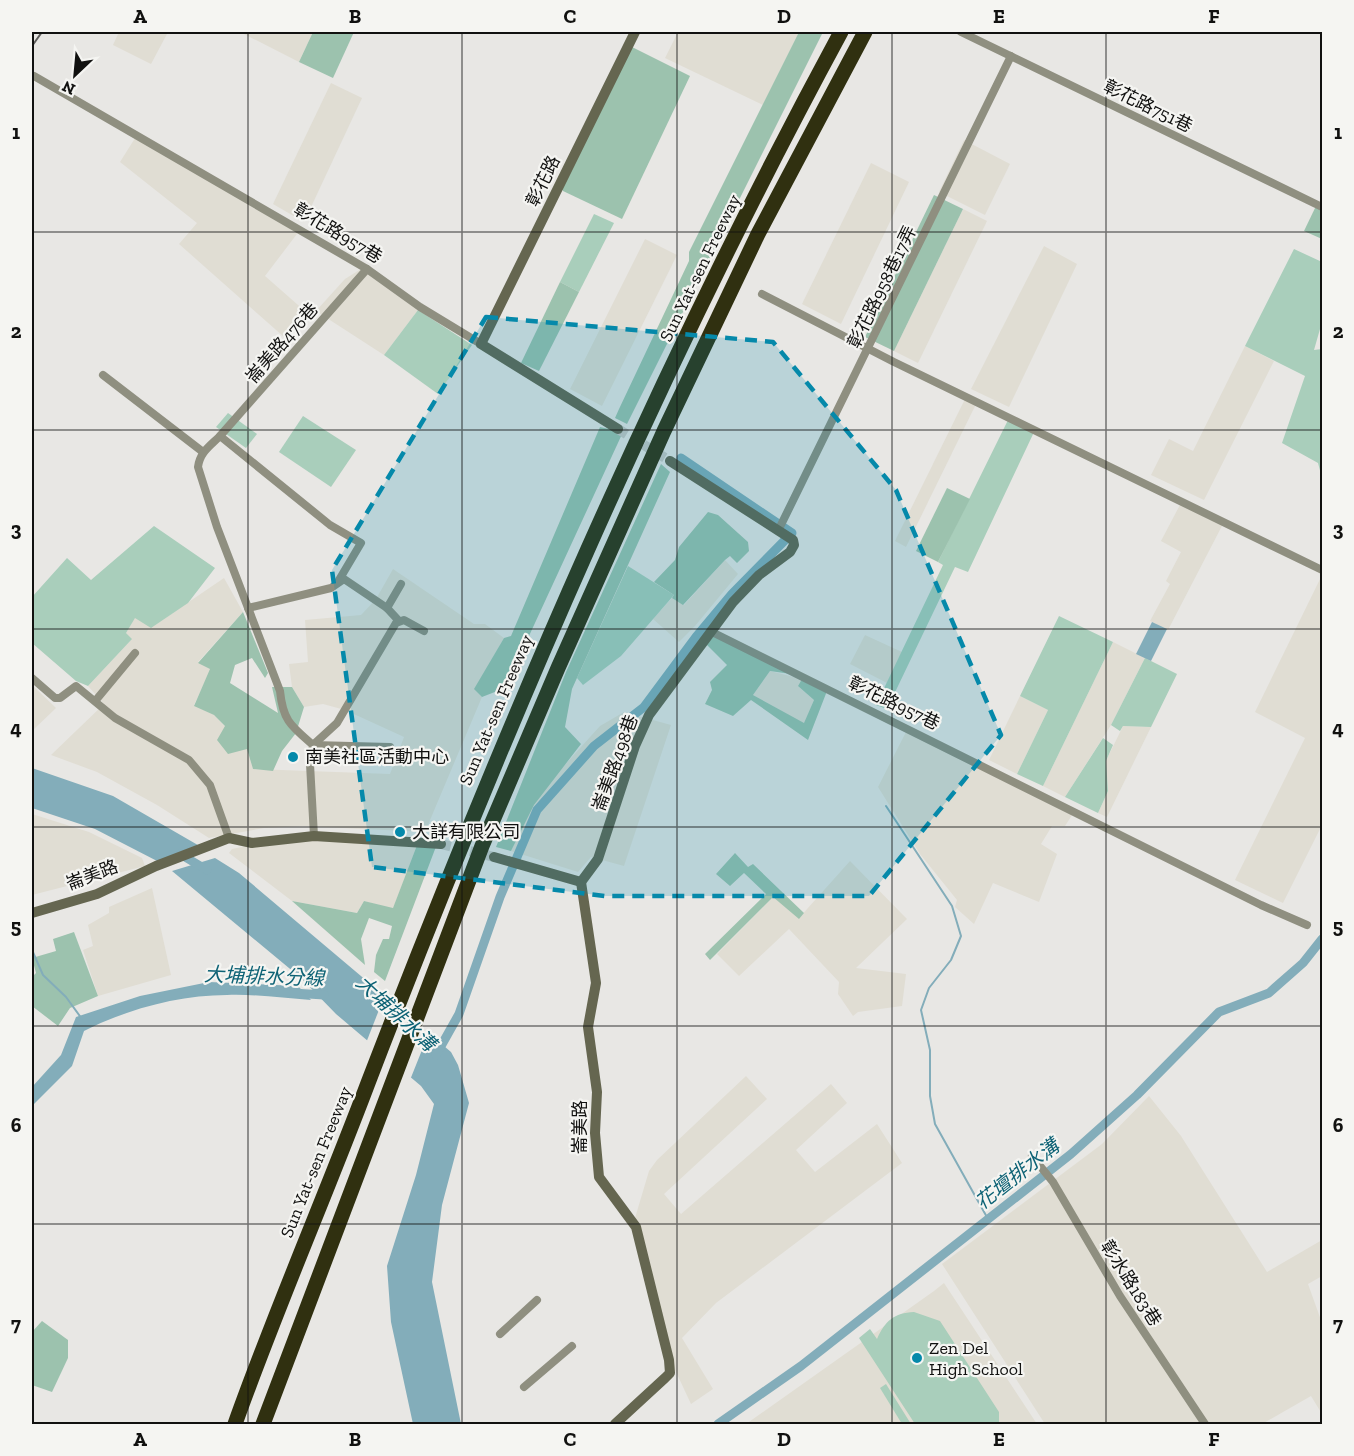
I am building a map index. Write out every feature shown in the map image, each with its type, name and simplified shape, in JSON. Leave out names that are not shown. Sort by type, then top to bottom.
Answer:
[{"type":"highway","name":"Sun Yat-sen Freeway","points":[[235,1425],[268,1330],[368,1083],[401,993],[531,676],[591,539],[686,339],[841,32]]},
{"type":"highway","name":"Sun Yat-sen Freeway","points":[[263,1425],[482,846],[606,557],[758,234],[865,32]]},
{"type":"highway","points":[[227,1425],[268,1330]]},
{"type":"highway","points":[[274,1425],[278,1411],[278,1387]]},
{"type":"street","name":"彰花路","points":[[481,344],[635,32]]},
{"type":"street","name":"彰花路751巷","points":[[961,32],[1323,207]]},
{"type":"street","name":"彰花路958巷17弄","points":[[778,531],[1011,56]]},
{"type":"street","name":"彰花路957巷","points":[[34,76],[367,269],[420,307],[618,429]]},
{"type":"street","name":"崙美路476巷","points":[[203,452],[220,436],[367,269]]},
{"type":"street","points":[[762,294],[1323,570]]},
{"type":"street","points":[[103,375],[203,452],[199,457],[198,467],[280,691],[282,712],[287,722],[313,745],[390,747]]},
{"type":"street","points":[[220,436],[330,525],[361,543],[339,580],[331,588],[248,608]]},
{"type":"street","points":[[670,461],[793,540],[794,545],[790,552],[759,575],[710,631]]},
{"type":"street","points":[[339,580],[344,579],[387,608],[399,621]]},
{"type":"street","points":[[387,608],[401,584]]},
{"type":"street","points":[[399,621],[404,620],[424,631]]},
{"type":"street","points":[[314,836],[310,764],[313,745],[337,723],[399,621]]},
{"type":"street","name":"彰花路957巷","points":[[710,631],[1262,905],[1307,924]]},
{"type":"street","name":"崙美路498巷","points":[[581,882],[598,859],[635,746],[649,715],[710,631]]},
{"type":"street","points":[[96,700],[135,653]]},
{"type":"street","points":[[32,678],[55,698],[60,698],[76,686],[96,700],[115,718],[189,760],[206,777],[229,838],[252,843],[314,836],[441,844]]},
{"type":"street","name":"崙美路","points":[[32,913],[97,894],[162,864],[229,838]]},
{"type":"street","points":[[494,856],[581,882]]},
{"type":"street","name":"崙美路","points":[[581,882],[596,983],[588,1027],[597,1092],[595,1133],[599,1177],[636,1227],[670,1372],[615,1425]]},
{"type":"street","name":"彰水路183巷","points":[[1033,1157],[1053,1182],[1120,1296],[1205,1425]]},
{"type":"street","points":[[500,1334],[537,1300]]},
{"type":"street","points":[[524,1387],[572,1346]]},
{"type":"highlighted area","points":[[486,317],[773,342],[896,490],[1001,735],[869,896],[605,896],[372,867],[332,570]]},
{"type":"shaded area","points":[[119,32],[168,32],[151,64],[113,45]]},
{"type":"shaded area","points":[[240,32],[313,32],[299,62]]},
{"type":"shaded area","points":[[678,32],[799,32],[763,105],[665,58]]},
{"type":"shaded area","points":[[331,83],[362,98],[304,222],[273,204]]},
{"type":"shaded area","points":[[137,135],[300,230],[265,276],[306,312],[284,337],[179,244],[197,223],[120,162]]},
{"type":"shaded area","points":[[964,140],[1010,164],[985,215],[939,192]]},
{"type":"shaded area","points":[[871,163],[909,182],[841,324],[802,304]]},
{"type":"shaded area","points":[[963,209],[987,221],[918,363],[894,351]]},
{"type":"shaded area","points":[[645,239],[677,255],[602,406],[570,389]]},
{"type":"shaded area","points":[[1044,246],[1077,264],[1009,407],[971,389]]},
{"type":"shaded area","points":[[361,269],[418,310],[384,355],[316,311],[345,279]]},
{"type":"shaded area","points":[[1245,346],[1274,361],[1204,500],[1151,475],[1169,439],[1193,451]]},
{"type":"shaded area","points":[[966,397],[977,402],[906,547],[895,541]]},
{"type":"shaded area","points":[[1182,501],[1224,522],[1168,630],[1150,621],[1170,584],[1166,581],[1181,552],[1161,541]]},
{"type":"shaded area","points":[[725,560],[738,574],[679,642],[653,619],[672,598],[684,605]]},
{"type":"shaded area","points":[[393,569],[474,624],[485,624],[504,638],[475,689],[482,697],[425,832],[303,826],[264,828],[209,838],[157,805],[97,772],[51,755],[104,704],[88,686],[131,640],[126,633],[135,617],[152,627],[224,578],[243,612],[198,662],[211,669],[194,705],[214,715],[247,749],[253,769],[390,774],[404,737],[345,710],[323,704],[304,707],[292,687],[289,664],[308,662],[305,620],[361,615],[376,599]]},
{"type":"shaded area","points":[[1322,575],[1322,825],[1283,903],[1235,880],[1305,738],[1255,712]]},
{"type":"shaded area","points":[[865,635],[902,652],[887,683],[850,664]]},
{"type":"shaded area","points":[[1113,642],[1145,658],[1111,725],[1065,797],[1043,786]]},
{"type":"shaded area","points":[[770,671],[802,679],[798,686],[814,700],[804,724],[753,695]]},
{"type":"shaded area","points":[[32,685],[56,708],[32,731]]},
{"type":"shaded area","points":[[1020,696],[1048,710],[1017,774],[989,760]]},
{"type":"shaded area","points":[[624,712],[671,725],[624,866],[591,857],[578,872],[511,851],[534,805],[553,778],[600,726]]},
{"type":"shaded area","points":[[1123,726],[1151,727],[1107,817],[1098,813],[1108,791],[1106,761]]},
{"type":"shaded area","points":[[907,730],[1074,812],[1065,826],[1052,826],[1041,844],[1057,854],[1039,902],[993,883],[974,924],[955,907],[957,900],[920,854],[878,787]]},
{"type":"shaded area","points":[[32,814],[89,832],[142,858],[145,866],[32,895]]},
{"type":"shaded area","points":[[311,839],[419,840],[393,909],[364,901],[357,913],[292,901],[229,853],[232,849],[265,842]]},
{"type":"shaded area","points":[[850,861],[907,919],[856,968],[906,974],[902,1006],[858,1012],[853,1016],[838,994],[839,982],[789,929],[739,976],[717,954],[773,897],[799,918]]},
{"type":"shaded area","points":[[152,888],[171,975],[98,996],[83,950],[93,946],[88,925],[109,913],[109,907]]},
{"type":"shaded area","points":[[746,1076],[767,1099],[664,1194],[681,1214],[831,1084],[847,1103],[796,1150],[815,1172],[877,1124],[902,1163],[716,1303],[682,1338],[713,1389],[691,1404],[662,1342],[635,1218],[649,1171],[657,1160]]},
{"type":"shaded area","points":[[1149,1096],[1181,1136],[1267,1272],[1322,1240],[1322,1276],[1308,1284],[1322,1323],[1322,1414],[1311,1396],[1262,1424],[1045,1424],[942,1264],[1102,1144]]},
{"type":"shaded area","name":"Zen Del High School","points":[[944,1283],[1037,1424],[746,1424],[934,1291]]},
{"type":"green space","points":[[313,32],[354,32],[333,78],[299,62]]},
{"type":"green space","points":[[799,32],[823,32],[627,424],[615,418],[689,261],[689,252]]},
{"type":"green space","points":[[630,46],[690,76],[622,219],[563,191],[561,186]]},
{"type":"green space","points":[[934,195],[963,209],[894,351],[865,337]]},
{"type":"green space","points":[[1316,206],[1322,209],[1322,239],[1304,231]]},
{"type":"green space","points":[[594,214],[614,223],[579,292],[560,282]]},
{"type":"green space","points":[[1294,249],[1322,262],[1322,322],[1314,350],[1322,349],[1322,478],[1318,463],[1282,443],[1305,376],[1245,346]]},
{"type":"green space","points":[[560,282],[579,292],[539,371],[521,363]]},
{"type":"green space","points":[[418,310],[472,345],[438,394],[384,355]]},
{"type":"green space","points":[[228,413],[257,434],[246,448],[216,427]]},
{"type":"green space","points":[[303,416],[356,450],[331,487],[279,452]]},
{"type":"green space","points":[[1009,418],[1035,430],[968,572],[955,567],[887,709],[876,705],[943,565],[938,562]]},
{"type":"green space","points":[[600,427],[623,432],[505,688],[482,697],[474,689],[504,638],[511,636]]},
{"type":"green space","points":[[661,464],[670,472],[572,689],[565,727],[581,744],[534,805],[511,851],[496,847],[566,672]]},
{"type":"green space","points":[[947,488],[970,499],[938,562],[916,551]]},
{"type":"green space","points":[[708,512],[718,515],[748,542],[749,551],[737,563],[730,556],[725,560],[683,605],[672,598],[674,595],[654,582],[675,560],[679,547]]},
{"type":"green space","points":[[154,526],[215,568],[188,603],[151,628],[135,618],[126,633],[132,639],[88,686],[76,681],[32,643],[32,597],[67,558],[91,580]]},
{"type":"green space","points":[[628,566],[674,595],[621,656],[583,685],[577,678]]},
{"type":"green space","points":[[243,612],[268,673],[265,678],[252,658],[235,665],[230,683],[278,713],[272,687],[292,687],[304,707],[296,733],[282,751],[273,771],[253,769],[247,749],[228,754],[217,740],[225,726],[214,715],[194,706],[210,669],[198,663]]},
{"type":"green space","points":[[1059,616],[1113,642],[1043,786],[1017,774],[1048,710],[1020,696]]},
{"type":"green space","points":[[715,635],[791,674],[770,671],[753,695],[804,723],[814,700],[798,686],[802,679],[827,691],[808,740],[751,700],[733,716],[705,704],[712,690],[710,682],[727,665],[706,644]]},
{"type":"green space","points":[[1145,658],[1177,674],[1151,727],[1123,726],[1120,731],[1111,725]]},
{"type":"green space","points":[[1103,738],[1113,745],[1106,761],[1108,791],[1098,813],[1065,797]]},
{"type":"green space","points":[[419,840],[437,844],[385,981],[374,972],[376,955],[383,939],[389,939],[392,926],[369,918],[361,939],[365,965],[292,901],[357,913],[364,901],[393,908]]},
{"type":"green space","points":[[735,853],[748,867],[753,864],[804,913],[799,919],[773,897],[710,960],[705,954],[766,894],[744,873],[730,886],[716,874]]},
{"type":"green space","points":[[74,932],[98,996],[70,1008],[58,1026],[32,1006],[32,977],[36,973],[32,958],[56,951],[53,939]]},
{"type":"green space","points":[[914,1312],[940,1321],[999,1412],[999,1424],[915,1424],[859,1338],[870,1329],[877,1339],[883,1327],[891,1319],[901,1314]]},
{"type":"green space","points":[[42,1321],[68,1340],[68,1358],[52,1392],[32,1385],[32,1332]]},
{"type":"green space","points":[[886,1384],[911,1424],[902,1424],[880,1388]]},
{"type":"water","points":[[1152,622],[1167,629],[1151,661],[1136,654]]},
{"type":"water","points":[[32,768],[113,796],[203,848],[159,862],[95,829],[32,808]]},
{"type":"water","points":[[215,858],[239,873],[451,1052],[458,1065],[469,1103],[442,1205],[432,1282],[461,1424],[413,1424],[391,1322],[387,1266],[416,1175],[434,1104],[421,1086],[336,1014],[301,978],[172,871]]},
{"type":"water","points":[[209,982],[298,986],[311,1000],[248,995],[209,996],[172,1001],[118,1016],[84,1031],[72,1066],[32,1106],[32,1087],[61,1055],[76,1017],[140,996]]},
{"type":"pier","points":[[386,992],[430,1030],[410,1080],[366,1043]]},
{"type":"waterway","points":[[436,1055],[459,1014],[500,897],[537,810],[594,746],[644,707],[696,637],[732,594],[792,533],[681,458]]},
{"type":"waterway","points":[[886,806],[952,906],[961,936],[951,960],[929,988],[921,1010],[930,1050],[930,1096],[935,1124],[988,1219]]},
{"type":"waterway","name":"大埔排水溝","points":[[180,854],[207,870]]},
{"type":"waterway","name":"花壇排水溝","points":[[718,1424],[801,1366],[1071,1154],[1137,1095],[1219,1012],[1269,993],[1303,963],[1322,939]]},
{"type":"waterway","points":[[32,950],[43,975],[66,997],[82,1019]]},
{"type":"waterway","name":"大埔排水分線","points":[[293,993],[324,995]]},
{"type":"tunnel","points":[[618,429],[670,461]]},
{"type":"tunnel","points":[[441,844],[494,857]]},
{"type":"railway","points":[[32,46],[42,32]]},
{"type":"place","name":"南美社區活動中心","points":[[293,757]]},
{"type":"place","name":"大詳有限公司","points":[[400,832]]},
{"type":"place","name":"Zen Del High School","points":[[917,1358]]}]
